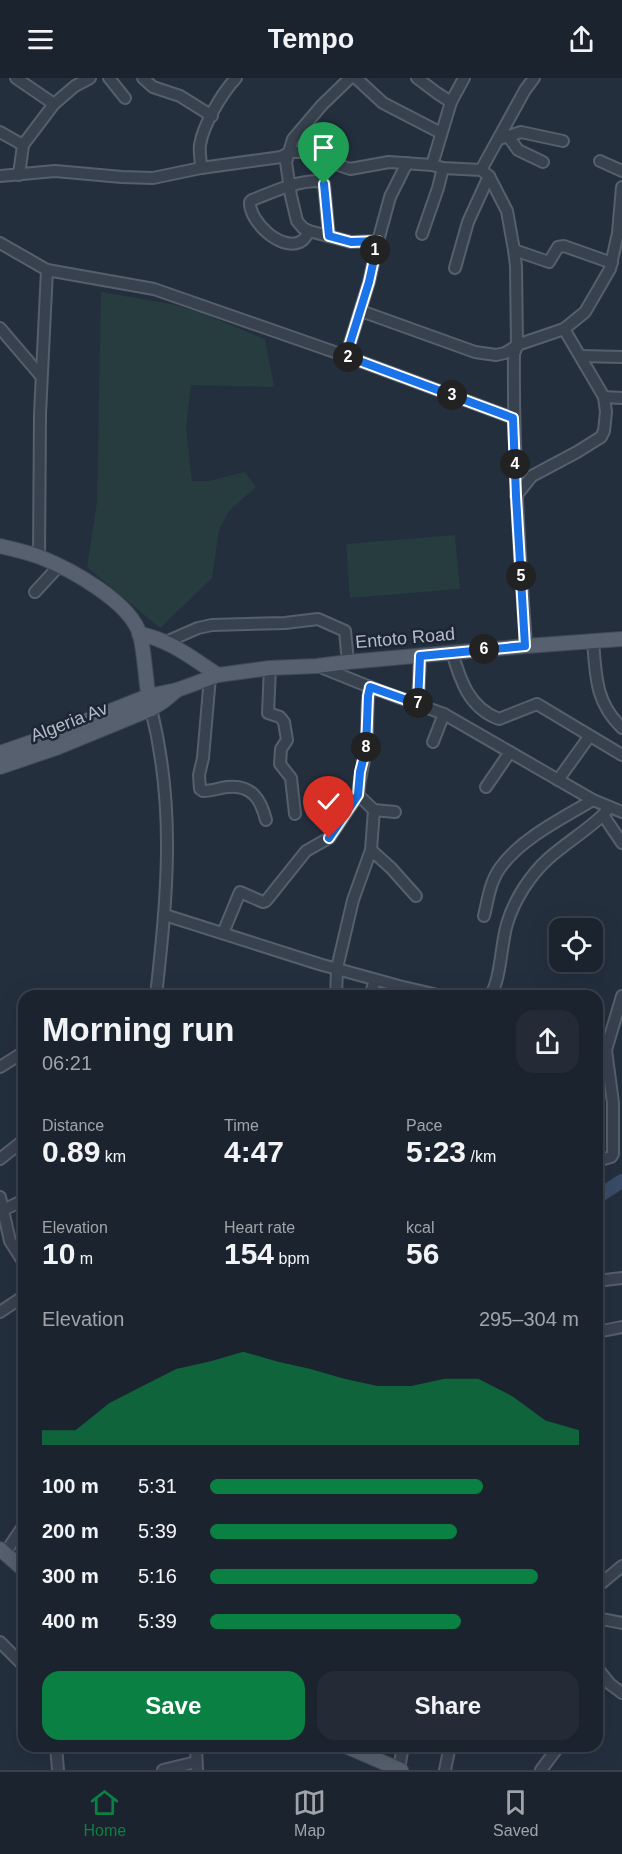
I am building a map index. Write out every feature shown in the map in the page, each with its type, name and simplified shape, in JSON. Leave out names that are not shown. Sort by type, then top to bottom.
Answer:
[{"type":"main road","points":[[0,546],[39,557],[87,581],[130,617],[140,634],[149,702]]},
{"type":"main road","points":[[140,634],[166,642],[214,676]]},
{"type":"main road","name":"Entoto Road","points":[[149,702],[214,676],[270,668],[318,666],[452,652],[622,639]]},
{"type":"main road","name":"Algeria Av","points":[[0,753],[149,702]]},
{"type":"main road","name":"Algeria Av","points":[[0,767],[56,748],[149,702]]},
{"type":"main road","points":[[3,1551],[18,1565]]},
{"type":"main road","points":[[359,1752],[400,1769]]},
{"type":"street","points":[[19,175],[23,145],[54,104],[75,86],[90,78]]},
{"type":"street","points":[[110,78],[125,98]]},
{"type":"street","points":[[143,78],[153,87],[180,96],[212,116]]},
{"type":"street","points":[[201,168],[200,144],[212,116],[236,78]]},
{"type":"street","points":[[350,78],[295,134],[286,162],[297,221],[303,228],[351,242],[378,241]]},
{"type":"street","points":[[356,78],[383,103],[441,133]]},
{"type":"street","points":[[417,78],[451,102]]},
{"type":"street","points":[[422,234],[438,188],[441,133],[451,102],[464,78]]},
{"type":"street","points":[[455,267],[485,173],[525,90],[534,78]]},
{"type":"street","points":[[23,80],[54,104]]},
{"type":"street","points":[[0,132],[23,145]]},
{"type":"street","points":[[504,137],[526,132],[562,141]]},
{"type":"street","points":[[504,137],[518,150],[543,162]]},
{"type":"street","points":[[0,176],[55,171],[153,178],[201,168],[281,157],[290,152],[305,152],[350,169],[381,162],[485,173]]},
{"type":"street","points":[[600,161],[622,171]]},
{"type":"street","points":[[346,356],[361,311],[390,197],[407,163]]},
{"type":"street","points":[[485,173],[507,211],[516,266],[517,346],[514,354],[513,418],[525,646]]},
{"type":"street","points":[[309,231],[298,243],[280,241],[260,226],[249,206],[252,200],[290,185],[308,181],[323,182],[329,236]]},
{"type":"street","points":[[361,311],[475,352],[501,355],[517,346],[564,329],[588,307],[612,264],[620,234],[622,187]]},
{"type":"street","points":[[0,243],[47,270],[154,289],[346,356],[513,418]]},
{"type":"street","points":[[514,250],[549,262],[558,247],[564,246],[612,264]]},
{"type":"street","points":[[39,557],[41,376],[47,270]]},
{"type":"street","points":[[0,328],[41,376]]},
{"type":"street","points":[[516,496],[532,476],[578,452],[601,437],[604,430],[606,411],[604,397],[564,329]]},
{"type":"street","points":[[581,356],[622,357]]},
{"type":"street","points":[[604,397],[622,398]]},
{"type":"street","points":[[34,592],[59,566]]},
{"type":"street","points":[[166,642],[198,628],[212,625],[285,623],[318,619],[345,631],[348,662]]},
{"type":"street","points":[[593,641],[599,694],[609,714],[622,728]]},
{"type":"street","points":[[452,652],[462,686],[468,696],[487,712],[499,719],[537,704],[622,755]]},
{"type":"street","points":[[418,704],[420,656]]},
{"type":"street","points":[[318,666],[444,714],[593,800],[606,811],[622,843]]},
{"type":"street","points":[[270,668],[268,713],[280,717],[284,722],[286,740],[281,749],[280,764],[291,778],[295,814]]},
{"type":"street","points":[[214,676],[199,775],[200,789],[203,791],[229,787],[243,788],[254,794],[262,803],[266,820]]},
{"type":"street","points":[[223,933],[240,892],[263,902],[266,901],[306,851],[329,838],[358,795],[360,772],[366,748],[370,687]]},
{"type":"street","points":[[149,702],[161,761],[169,851],[157,990]]},
{"type":"street","points":[[433,742],[444,714]]},
{"type":"street","points":[[558,780],[589,737]]},
{"type":"street","points":[[486,787],[510,752]]},
{"type":"street","points":[[358,795],[375,810],[395,812]]},
{"type":"street","points":[[484,916],[491,886],[499,869],[510,855],[534,836],[593,800]]},
{"type":"street","points":[[336,990],[337,968],[353,900],[371,850],[375,810]]},
{"type":"street","points":[[494,990],[506,925],[513,907],[532,875],[606,811],[622,812]]},
{"type":"street","points":[[371,850],[416,896]]},
{"type":"street","points":[[165,915],[375,980],[396,990]]},
{"type":"street","points":[[371,990],[375,980]]},
{"type":"street","points":[[603,1049],[622,996]]},
{"type":"street","points":[[0,1067],[18,1056]]},
{"type":"street","points":[[603,1057],[613,1103],[613,1154],[603,1159]]},
{"type":"street","points":[[0,1159],[18,1145]]},
{"type":"street","points":[[0,1197],[10,1241],[18,1254]]},
{"type":"street","points":[[3,1210],[18,1203]]},
{"type":"street","points":[[603,1280],[622,1278]]},
{"type":"street","points":[[0,1312],[18,1300]]},
{"type":"street","points":[[603,1331],[622,1328]]},
{"type":"street","points":[[3,1551],[18,1532]]},
{"type":"street","points":[[603,1582],[622,1566]]},
{"type":"street","points":[[603,1619],[622,1623]]},
{"type":"street","points":[[0,1642],[18,1659]]},
{"type":"street","points":[[603,1675],[622,1693]]},
{"type":"street","points":[[56,1752],[58,1770]]},
{"type":"street","points":[[400,1769],[402,1752]]},
{"type":"street","points":[[446,1770],[449,1752]]},
{"type":"street","points":[[541,1770],[554,1752]]},
{"type":"street","points":[[163,1770],[197,1766]]},
{"type":"green space","points":[[101,292],[171,304],[199,312],[265,339],[274,387],[191,385],[186,427],[192,481],[209,481],[245,472],[256,487],[229,511],[219,530],[212,578],[160,628],[87,567],[97,502]]},
{"type":"green space","points":[[455,535],[460,589],[350,598],[346,544]]},
{"type":"waterway","points":[[603,1193],[622,1181]]},
{"type":"route","points":[[324,184],[329,236],[351,242],[378,241],[361,311],[346,356],[513,418],[525,646],[420,656],[418,704],[370,687],[366,748],[360,772],[358,795],[329,838]]}]
